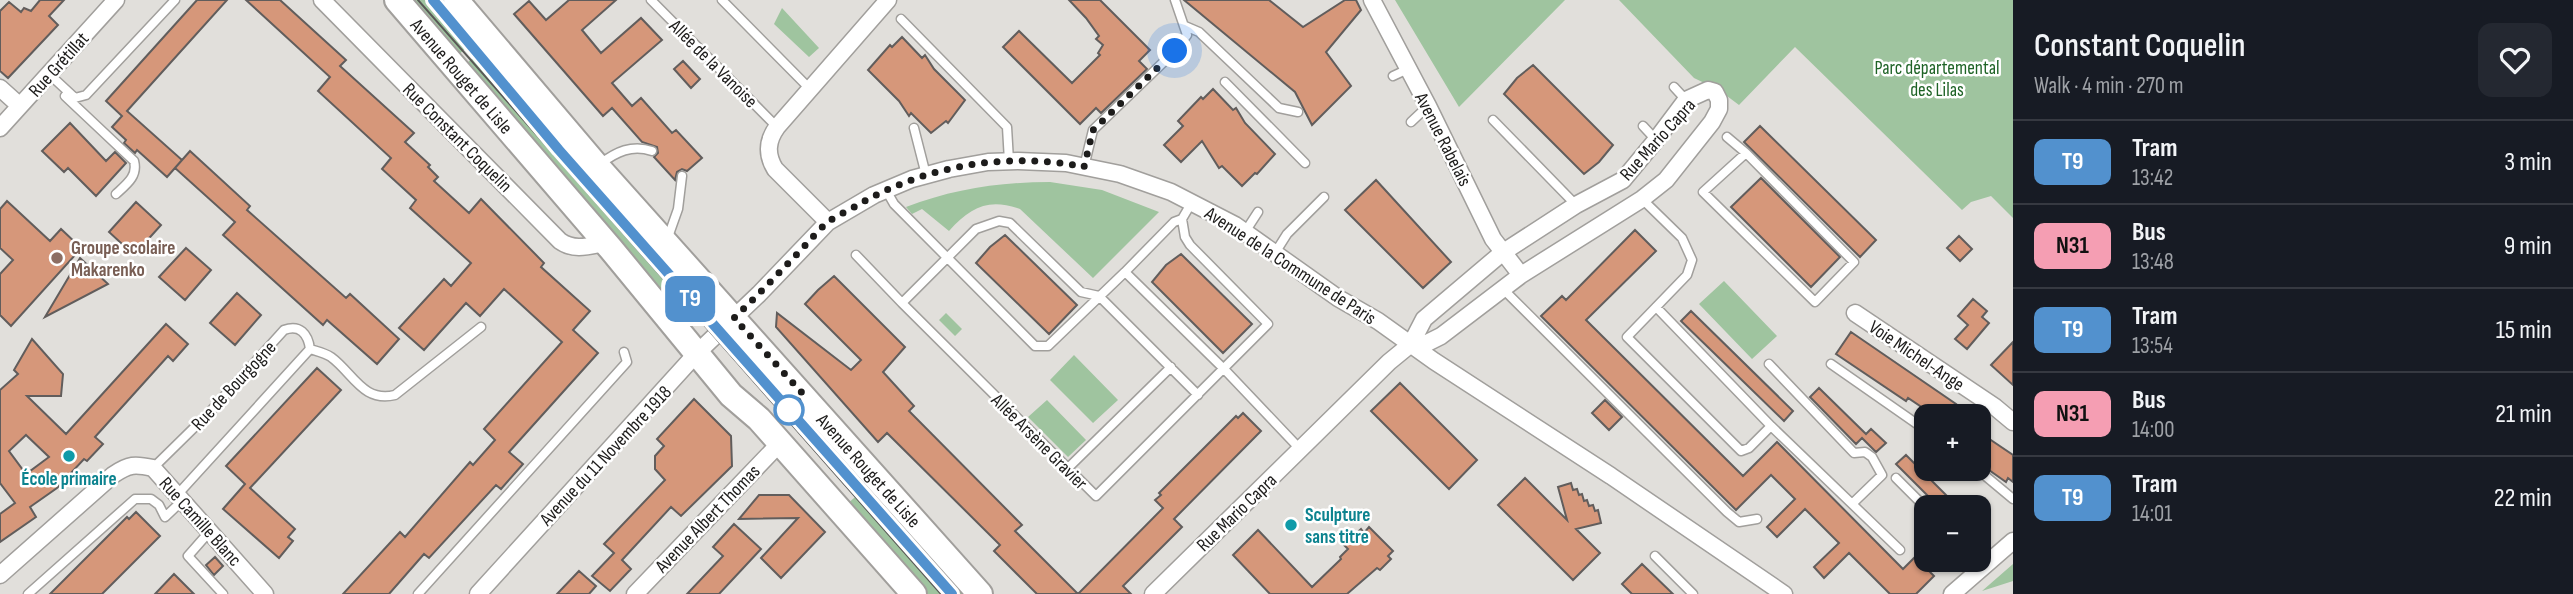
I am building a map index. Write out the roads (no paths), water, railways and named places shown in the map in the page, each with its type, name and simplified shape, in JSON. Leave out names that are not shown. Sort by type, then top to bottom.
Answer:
[{"type":"main road","name":"Avenue Rouget de Lisle","points":[[397,0],[606,243],[731,395],[759,419],[914,594]]},
{"type":"main road","name":"Avenue Rouget de Lisle","points":[[456,0],[597,166],[980,594]]},
{"type":"street","name":"Rue Grétillat","points":[[0,128],[116,0]]},
{"type":"street","name":"Rue Constant Coquelin","points":[[322,0],[560,241],[568,246],[578,247],[606,243]]},
{"type":"street","points":[[828,222],[784,179],[770,160],[769,143],[777,127],[888,0]]},
{"type":"street","name":"Avenue Rabelais","points":[[1372,0],[1400,72],[1428,106],[1493,239],[1521,275]]},
{"type":"street","points":[[0,88],[20,106]]},
{"type":"street","name":"Rue Mario Capra","points":[[1153,594],[1411,344],[1424,319],[1502,253],[1576,205],[1623,180],[1686,100],[1708,90],[1715,92],[1719,108],[1712,122],[1666,180],[1642,199],[1521,275],[1441,336],[1427,343],[1411,344]]},
{"type":"street","name":"Avenue de la Commune de Paris","points":[[734,318],[828,222],[886,190],[926,175],[975,164],[1009,161],[1066,163],[1120,174],[1192,202],[1245,232],[1338,298],[1784,594]]},
{"type":"street","points":[[1623,180],[1642,199]]},
{"type":"street","name":"Voie Michel-Ange","points":[[1855,313],[1995,407],[2013,422]]},
{"type":"street","name":"Avenue du 11 Novembre 1918","points":[[478,594],[696,354],[734,318]]},
{"type":"street","name":"Avenue Albert Thomas","points":[[635,594],[780,443]]},
{"type":"street","name":"Rue Camille Blanc","points":[[0,575],[113,475],[135,464],[153,468],[265,594]]},
{"type":"street","points":[[1952,594],[2013,541]]},
{"type":"lane","points":[[47,75],[75,98],[86,95],[175,0]]},
{"type":"lane","name":"Allée de la Vanoise","points":[[650,0],[777,127]]},
{"type":"lane","points":[[722,0],[810,89]]},
{"type":"lane","points":[[1084,167],[1093,130],[1175,51],[1187,35],[1175,0]]},
{"type":"lane","points":[[901,19],[1007,127],[1009,161]]},
{"type":"lane","points":[[1185,26],[1199,32],[1279,108],[1297,112]]},
{"type":"lane","points":[[47,75],[134,161],[134,177],[116,194]]},
{"type":"lane","points":[[1225,82],[1305,163]]},
{"type":"lane","points":[[1674,87],[1686,100]]},
{"type":"lane","points":[[1410,122],[1428,106]]},
{"type":"lane","points":[[1493,120],[1576,205]]},
{"type":"lane","points":[[1643,126],[1656,140]]},
{"type":"lane","points":[[914,128],[926,175]]},
{"type":"lane","points":[[1727,138],[1745,153],[1854,262],[1815,302],[1703,192],[1745,153]]},
{"type":"lane","points":[[597,166],[620,151],[641,147],[652,151]]},
{"type":"lane","points":[[666,243],[678,209],[681,176]]},
{"type":"lane","points":[[886,190],[894,204],[946,258],[1035,346],[1042,348],[1052,342],[1174,222],[1182,219],[1192,202]]},
{"type":"lane","points":[[1275,253],[1287,234],[1324,197]]},
{"type":"lane","points":[[1642,199],[1682,238],[1692,260],[1687,275],[1627,337],[1741,451],[1749,448],[1771,426]]},
{"type":"lane","points":[[1245,232],[1258,212]]},
{"type":"lane","points":[[902,303],[976,229],[999,221],[1010,223],[1081,292],[1099,296],[1199,396],[1268,324],[1190,245],[1185,237],[1182,219]]},
{"type":"lane","name":"Allée Arsène Gravier","points":[[856,255],[1096,496],[1199,396]]},
{"type":"lane","points":[[1125,272],[1225,370],[1300,449]]},
{"type":"lane","points":[[1503,289],[1727,512],[1739,522],[1757,519]]},
{"type":"lane","points":[[1656,307],[1771,426],[1900,550]]},
{"type":"lane","name":"Rue de Bourgogne","points":[[310,349],[329,355],[370,394],[383,398],[395,395],[481,327]]},
{"type":"lane","name":"Rue de Bourgogne","points":[[153,468],[208,414],[284,330],[295,328],[304,332],[310,349]]},
{"type":"lane","name":"Rue de Bourgogne","points":[[181,497],[310,349]]},
{"type":"lane","points":[[418,594],[627,362],[624,352]]},
{"type":"lane","points":[[1769,364],[1854,453],[1865,452],[1879,467],[1882,475],[1853,503]]},
{"type":"lane","points":[[1831,364],[1914,421]]},
{"type":"lane","points":[[1067,469],[1171,367]]},
{"type":"lane","points":[[1896,478],[1914,496]]},
{"type":"lane","points":[[1991,481],[2013,499]]},
{"type":"lane","points":[[28,594],[130,502],[140,498],[151,499],[159,505],[165,517],[181,497]]},
{"type":"lane","points":[[210,531],[188,556],[223,594]]},
{"type":"lane","points":[[1655,556],[1693,594]]},
{"type":"tram line","points":[[418,0],[941,594]]},
{"type":"tram line","points":[[433,0],[458,31]]},
{"type":"tram line","name":"T9","points":[[433,0],[559,150],[952,594]]},
{"type":"place","name":"Groupe scolaire Makarenko","points":[[57,258]]},
{"type":"place","name":"École primaire","points":[[69,456]]},
{"type":"place","name":"Sculpture sans titre","points":[[1291,525]]},
{"type":"park label","name":"Parc départemental des Lilas","points":[[1937,78]]}]
